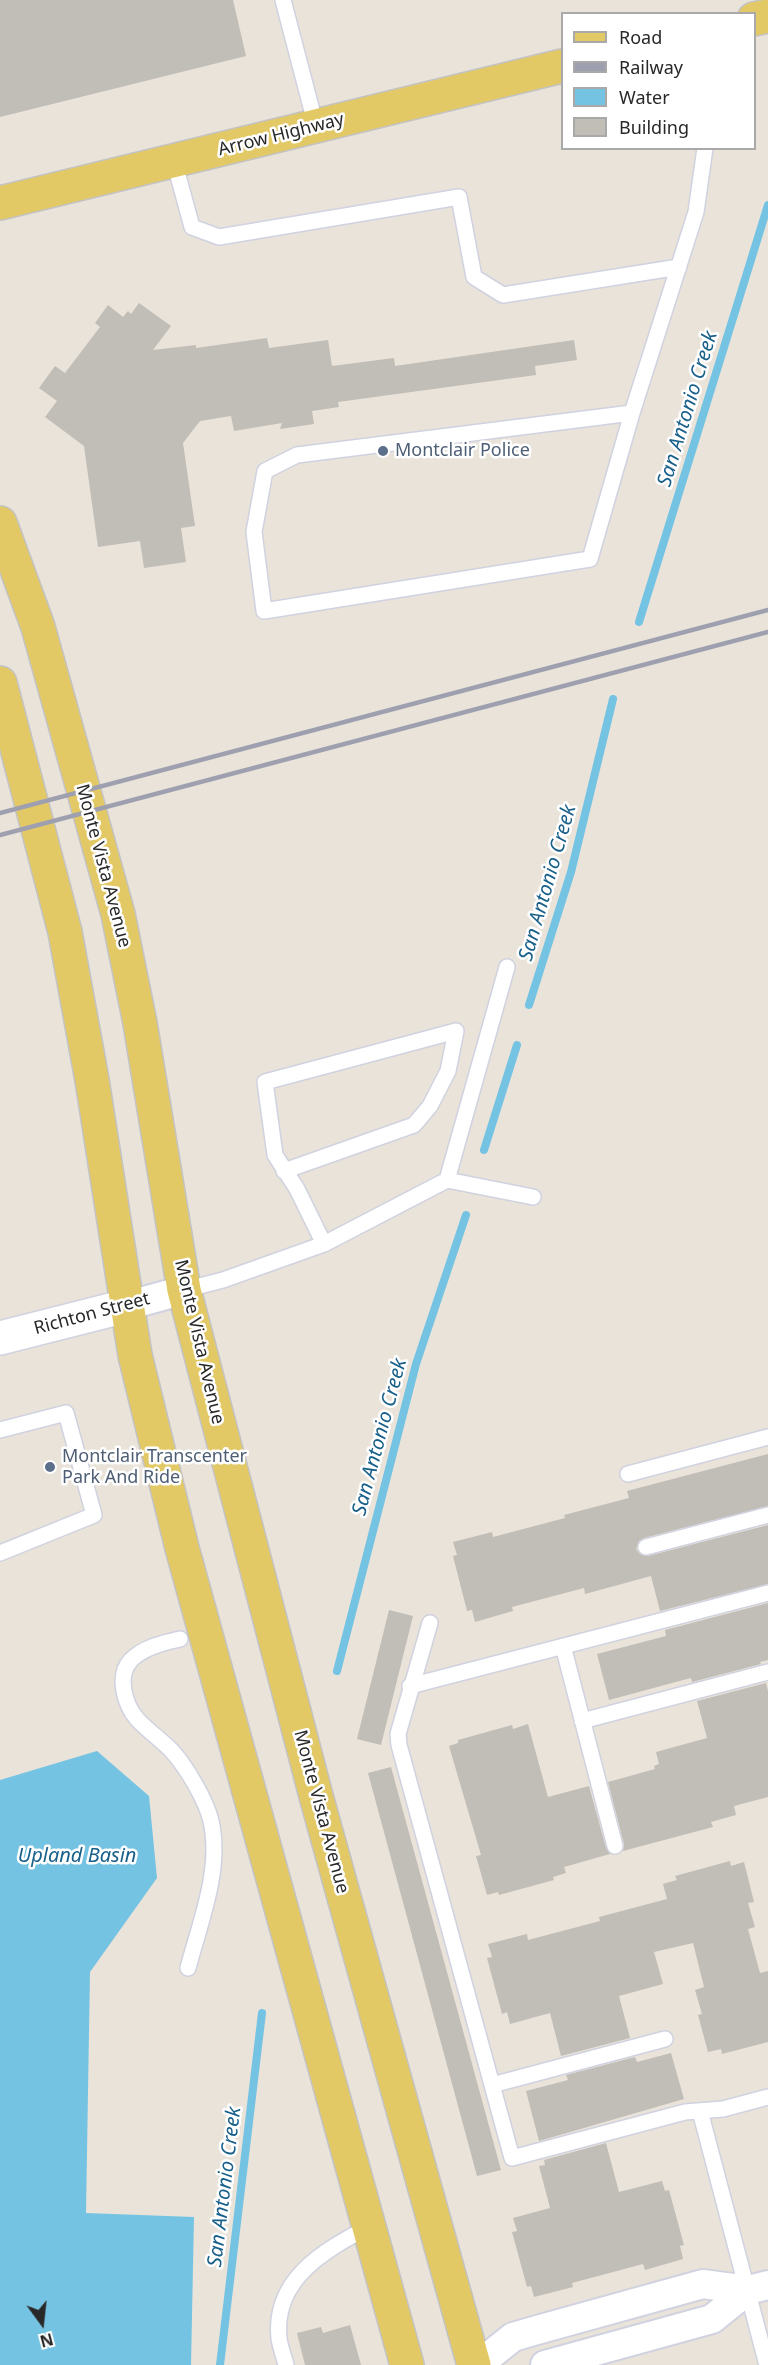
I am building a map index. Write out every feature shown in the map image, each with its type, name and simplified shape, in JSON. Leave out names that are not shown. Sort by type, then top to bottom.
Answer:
[{"type":"main road","name":"Arrow Highway","points":[[0,203],[561,66]]},
{"type":"main road","name":"Monte Vista Avenue","points":[[0,523],[38,627],[118,914],[140,1023],[183,1290],[316,1796],[476,2365]]},
{"type":"main road","points":[[0,683],[65,932],[92,1080],[135,1355],[182,1548],[407,2365]]},
{"type":"street","name":"Richton Street","points":[[0,1338],[183,1290]]},
{"type":"street","points":[[476,2365],[513,2337],[549,2326],[703,2284],[758,2288]]},
{"type":"street","points":[[545,2365],[712,2319],[758,2288]]},
{"type":"lane","points":[[283,0],[316,126]]},
{"type":"lane","points":[[632,413],[297,454],[265,471],[254,532],[264,611],[590,559],[632,413],[696,212],[705,150]]},
{"type":"lane","points":[[174,161],[192,227],[219,237],[459,197],[474,277],[503,295],[679,267]]},
{"type":"lane","points":[[447,1180],[507,967]]},
{"type":"lane","points":[[284,1172],[414,1125],[430,1106],[448,1071],[456,1031],[265,1082],[274,1155],[284,1172],[297,1189],[324,1244]]},
{"type":"lane","points":[[183,1290],[224,1280],[324,1244],[447,1180],[533,1197]]},
{"type":"lane","points":[[0,1430],[66,1413],[94,1515],[0,1553]]},
{"type":"lane","points":[[628,1474],[768,1437]]},
{"type":"lane","points":[[646,1547],[768,1515]]},
{"type":"lane","points":[[410,1686],[768,1593]]},
{"type":"lane","points":[[430,1623],[410,1686],[398,1734],[399,1745],[512,2158],[685,2112],[723,2109],[768,2097]]},
{"type":"lane","points":[[180,1639],[155,1645],[130,1661],[123,1679],[125,1696],[136,1718],[172,1752],[198,1790],[211,1820],[214,1855],[211,1879],[188,1968]]},
{"type":"lane","points":[[562,1646],[615,1846]]},
{"type":"lane","points":[[582,1720],[768,1672]]},
{"type":"lane","points":[[492,2085],[665,2039]]},
{"type":"lane","points":[[700,2111],[758,2288],[767,2365]]},
{"type":"lane","points":[[286,2365],[279,2339],[280,2315],[289,2291],[299,2274],[331,2248],[368,2227]]},
{"type":"water","name":"Upland Basin","points":[[97,1751],[149,1796],[157,1878],[90,1972],[86,2213],[194,2217],[191,2365],[0,2365],[0,1780]]},
{"type":"building","points":[[0,0],[233,0],[246,56],[0,117]]},
{"type":"building","points":[[139,303],[171,326],[153,350],[196,345],[196,348],[267,338],[269,348],[328,340],[332,366],[394,358],[395,366],[574,340],[577,360],[535,366],[536,375],[338,402],[339,407],[312,411],[314,424],[280,429],[282,423],[234,431],[231,416],[200,421],[183,443],[195,526],[181,528],[186,562],[144,568],[140,541],[98,547],[84,446],[45,417],[57,401],[39,388],[55,366],[65,373],[100,327],[95,323],[108,305],[123,317],[128,311],[131,314]]},
{"type":"building","points":[[768,1454],[768,1506],[644,1538],[639,1541],[636,1549],[640,1554],[648,1556],[768,1525],[768,1584],[660,1611],[651,1576],[585,1594],[584,1588],[512,1607],[513,1611],[475,1622],[472,1610],[467,1611],[453,1556],[457,1555],[453,1542],[492,1532],[493,1537],[565,1518],[564,1515],[629,1498],[627,1491]]},
{"type":"building","points":[[768,1603],[768,1660],[760,1662],[761,1664],[692,1682],[691,1678],[609,1700],[597,1654],[666,1636],[665,1630]]},
{"type":"building","points":[[389,1610],[413,1616],[381,1745],[357,1739]]},
{"type":"building","points":[[766,1683],[768,1691],[768,1797],[734,1806],[736,1815],[711,1822],[713,1827],[623,1851],[624,1844],[608,1782],[655,1769],[654,1766],[659,1764],[656,1752],[707,1738],[697,1701]]},
{"type":"building","points":[[528,1724],[548,1797],[589,1786],[606,1848],[610,1854],[564,1867],[566,1873],[553,1877],[554,1880],[499,1895],[498,1892],[487,1895],[476,1856],[481,1855],[449,1746],[458,1743],[458,1740],[512,1725],[513,1729]]},
{"type":"building","points":[[391,1767],[501,2170],[477,2176],[368,1773]]},
{"type":"building","points":[[730,1861],[731,1866],[744,1862],[754,1902],[748,1903],[755,1927],[748,1929],[760,1973],[768,1971],[768,2042],[722,2054],[721,2049],[708,2052],[698,2015],[702,2014],[695,1990],[704,1987],[693,1943],[654,1952],[663,1984],[619,1996],[630,2038],[561,2056],[550,2013],[510,2024],[507,2012],[502,2014],[487,1958],[492,1957],[488,1944],[527,1934],[528,1940],[600,1921],[599,1917],[667,1899],[663,1884],[677,1880],[675,1876]]},
{"type":"building","points":[[671,2053],[684,2099],[539,2141],[526,2091],[568,2080],[566,2075],[635,2057],[637,2062]]},
{"type":"building","points":[[606,2143],[619,2192],[662,2181],[665,2191],[669,2190],[684,2245],[680,2246],[683,2259],[645,2270],[643,2264],[572,2283],[573,2287],[534,2297],[531,2286],[527,2287],[512,2232],[517,2231],[513,2218],[550,2208],[539,2166],[545,2165],[544,2160]]},
{"type":"building","points":[[350,2325],[361,2365],[305,2365],[297,2333],[321,2327],[323,2333]]},
{"type":"waterway","name":"San Antonio Creek","points":[[639,622],[768,205]]},
{"type":"waterway","name":"San Antonio Creek","points":[[529,1005],[571,872],[613,699]]},
{"type":"waterway","name":"San Antonio Creek","points":[[484,1150],[517,1045]]},
{"type":"waterway","name":"San Antonio Creek","points":[[337,1671],[416,1364],[466,1215]]},
{"type":"waterway","name":"San Antonio Creek","points":[[220,2365],[262,2013]]},
{"type":"railway","points":[[0,813],[768,610]]},
{"type":"railway","points":[[0,835],[768,632]]},
{"type":"place","name":"Montclair Police","points":[[383,451]]},
{"type":"place","name":"Montclair Transcenter Park And Ride","points":[[50,1467]]}]
